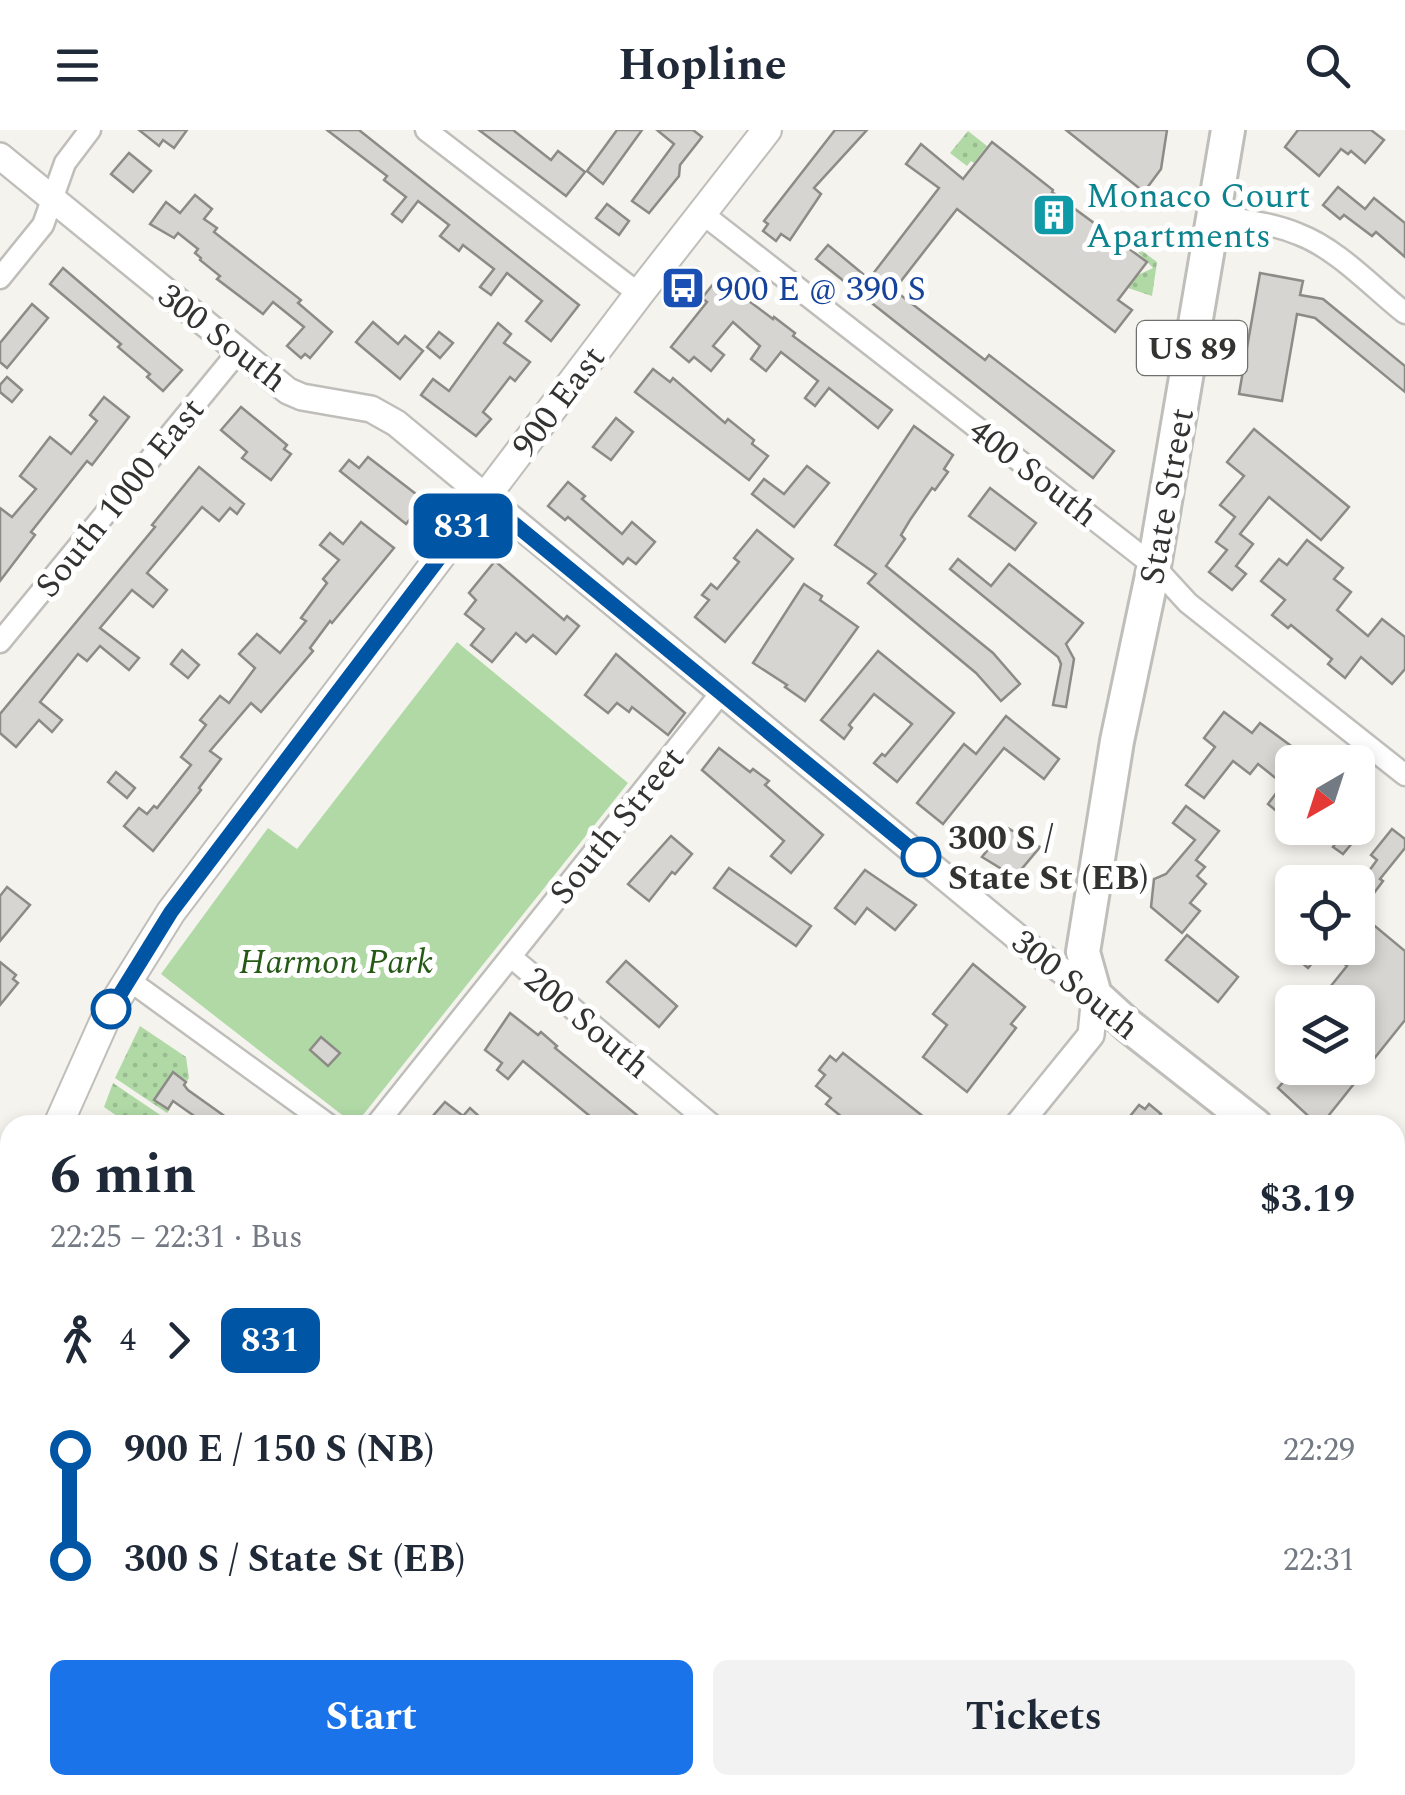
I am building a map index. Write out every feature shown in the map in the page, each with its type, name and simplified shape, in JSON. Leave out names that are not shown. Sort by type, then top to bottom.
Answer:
[{"type":"main road","name":"State Street","points":[[1096,995],[1084,952],[1117,741],[1154,566],[1228,130]]},
{"type":"main road","name":"900 East","points":[[62,1115],[108,1013],[171,912],[763,131]]},
{"type":"main road","name":"300 South","points":[[1096,995],[1128,1026],[1242,1115]]},
{"type":"street","points":[[0,278],[43,225],[65,162],[90,130]]},
{"type":"street","points":[[426,130],[638,294]]},
{"type":"street","name":"300 South","points":[[0,156],[288,391],[371,409],[396,423],[1028,946],[1096,995]]},
{"type":"street","name":"400 South","points":[[702,214],[1154,566],[1188,604],[1405,775]]},
{"type":"street","points":[[1214,215],[1301,234],[1330,252],[1405,313]]},
{"type":"street","name":"South 1000 East","points":[[0,642],[238,352]]},
{"type":"street","name":"South Street","points":[[384,1115],[721,694]]},
{"type":"street","name":"200 South","points":[[510,957],[696,1115]]},
{"type":"street","points":[[130,980],[315,1115]]},
{"type":"street","points":[[1026,1115],[1090,1034],[1096,995]]},
{"type":"green space","points":[[968,131],[987,146],[967,166],[950,153]]},
{"type":"green space","points":[[1134,245],[1157,262],[1152,296],[1128,288],[1138,275],[1153,268]]},
{"type":"green space","name":"Harmon Park","points":[[457,642],[628,783],[363,1115],[342,1115],[161,974],[268,828],[297,849]]},
{"type":"green space","points":[[140,1026],[186,1057],[187,1081],[173,1072],[154,1099],[170,1109],[167,1113],[115,1078]]},
{"type":"green space","points":[[113,1083],[160,1115],[116,1115],[104,1107]]},
{"type":"building","points":[[139,130],[187,130],[174,148],[163,140],[159,146]]},
{"type":"building","points":[[327,130],[359,130],[579,305],[551,341],[526,321],[542,301],[507,273],[491,295],[480,287],[494,269],[463,245],[459,251],[440,236],[449,225],[418,201],[402,222],[392,214],[406,197],[384,180],[387,176]]},
{"type":"building","points":[[479,130],[513,130],[551,160],[558,151],[585,172],[566,196]]},
{"type":"building","points":[[617,130],[642,130],[603,184],[587,171]]},
{"type":"building","points":[[657,130],[693,130],[702,137],[680,165],[679,176],[649,213],[632,201],[674,144]]},
{"type":"building","points":[[835,130],[867,130],[814,188],[821,194],[790,240],[781,234],[776,241],[763,231],[768,224],[764,221]]},
{"type":"building","points":[[1066,130],[1167,130],[1161,169],[1144,192]]},
{"type":"building","points":[[1298,130],[1371,130],[1384,140],[1365,163],[1351,151],[1348,154],[1341,149],[1319,176],[1285,147]]},
{"type":"building","points":[[992,142],[1147,262],[1118,300],[1132,310],[1115,332],[957,209],[894,290],[985,360],[989,355],[1114,451],[1093,478],[816,259],[828,245],[869,279],[939,188],[906,164],[921,144],[963,179]]},
{"type":"building","points":[[129,153],[151,171],[133,192],[111,174]]},
{"type":"building","points":[[1338,187],[1365,209],[1374,198],[1405,223],[1405,257],[1376,232],[1372,236],[1323,205]]},
{"type":"building","points":[[195,195],[212,209],[204,219],[217,228],[214,232],[301,300],[298,303],[332,332],[310,358],[305,354],[301,358],[287,346],[304,327],[273,302],[263,314],[217,279],[220,276],[195,253],[198,249],[178,233],[174,238],[150,224],[166,202],[180,213]]},
{"type":"building","points":[[607,204],[629,221],[619,235],[596,218]]},
{"type":"building","points":[[63,268],[182,370],[163,391],[147,377],[150,374],[118,347],[121,344],[50,284]]},
{"type":"building","points":[[1260,273],[1303,281],[1300,295],[1323,299],[1405,366],[1405,392],[1315,318],[1297,314],[1282,401],[1239,394]]},
{"type":"building","points":[[718,278],[892,410],[878,428],[829,388],[815,406],[805,398],[818,381],[781,352],[766,371],[751,359],[760,346],[733,322],[713,346],[724,355],[711,371],[694,357],[689,362],[671,347],[707,302],[702,298]]},
{"type":"building","points":[[32,304],[48,318],[7,368],[0,362],[0,343]]},
{"type":"building","points":[[373,322],[398,344],[405,336],[423,351],[400,379],[356,342]]},
{"type":"building","points":[[498,323],[511,334],[504,343],[530,362],[515,381],[510,377],[483,412],[491,419],[476,436],[421,395],[433,379],[449,391]]},
{"type":"building","points":[[439,332],[453,343],[440,358],[427,347]]},
{"type":"building","points":[[653,369],[670,382],[673,378],[725,423],[728,419],[768,456],[749,480],[635,392]]},
{"type":"building","points":[[7,377],[22,390],[12,402],[0,392]]},
{"type":"building","points":[[104,397],[129,417],[92,465],[87,461],[31,532],[35,535],[0,581],[0,508],[12,517],[36,489],[20,476],[50,437],[71,454],[97,421],[90,415]]},
{"type":"building","points":[[241,407],[287,445],[284,449],[291,454],[271,480],[242,458],[247,452],[221,430]]},
{"type":"building","points":[[616,418],[633,432],[611,460],[593,447]]},
{"type":"building","points":[[914,426],[953,455],[944,469],[948,472],[910,520],[901,535],[905,539],[886,566],[993,653],[1020,684],[1001,701],[976,673],[868,583],[876,574],[835,545]]},
{"type":"building","points":[[1254,429],[1349,507],[1321,540],[1269,497],[1240,534],[1253,544],[1236,566],[1246,574],[1232,590],[1209,572],[1227,550],[1216,542],[1235,517],[1220,505],[1244,476],[1227,462]]},
{"type":"building","points":[[368,457],[425,501],[406,524],[340,471],[349,460],[359,468]]},
{"type":"building","points":[[807,466],[829,483],[794,527],[752,494],[764,479],[784,494]]},
{"type":"building","points":[[199,467],[244,504],[237,514],[230,508],[219,521],[202,507],[147,573],[167,590],[153,607],[132,590],[100,628],[139,658],[129,670],[100,646],[87,661],[78,654],[40,702],[62,720],[52,732],[39,720],[16,747],[0,733],[0,714],[155,527],[152,525]]},
{"type":"building","points":[[568,482],[622,534],[632,522],[655,542],[636,564],[628,558],[623,564],[568,517],[565,520],[548,506]]},
{"type":"building","points":[[990,488],[1036,523],[1015,550],[969,516]]},
{"type":"building","points":[[361,522],[394,548],[330,621],[310,648],[313,651],[261,712],[251,703],[210,751],[221,759],[153,851],[124,826],[139,808],[147,814],[154,806],[157,808],[191,765],[181,757],[206,725],[200,720],[220,696],[229,703],[255,668],[239,654],[257,634],[280,653],[306,621],[301,618],[339,560],[320,545],[330,533],[343,544]]},
{"type":"building","points":[[757,530],[793,559],[725,642],[695,617],[709,600],[702,595],[711,584],[717,589],[739,562],[734,558]]},
{"type":"building","points":[[1307,540],[1343,568],[1334,579],[1351,592],[1337,610],[1368,636],[1382,619],[1405,637],[1405,669],[1392,684],[1361,657],[1345,678],[1328,664],[1332,659],[1291,625],[1288,628],[1272,615],[1285,600],[1261,581],[1279,559],[1287,565]]},
{"type":"building","points":[[958,559],[991,586],[1009,564],[1083,623],[1066,644],[1074,659],[1066,707],[1053,705],[1061,664],[1058,657],[950,569]]},
{"type":"building","points":[[495,561],[564,620],[567,616],[579,626],[556,654],[533,635],[526,642],[516,633],[492,662],[471,645],[484,629],[465,614],[476,600],[469,593]]},
{"type":"building","points":[[804,584],[858,627],[805,701],[753,663]]},
{"type":"building","points":[[182,650],[199,665],[188,678],[171,664]]},
{"type":"building","points":[[878,651],[954,713],[897,782],[874,763],[912,724],[874,694],[849,725],[852,728],[844,739],[821,720]]},
{"type":"building","points":[[616,654],[685,713],[668,735],[632,707],[629,712],[617,703],[608,713],[585,695]]},
{"type":"building","points":[[1224,712],[1252,733],[1260,723],[1290,745],[1275,745],[1275,778],[1258,764],[1250,774],[1233,761],[1204,798],[1186,785],[1215,747],[1204,738]]},
{"type":"building","points":[[1006,716],[1059,759],[1044,779],[1004,748],[943,824],[917,803],[964,744],[976,754]]},
{"type":"building","points":[[719,748],[769,781],[765,785],[823,835],[791,873],[771,856],[784,841],[702,770]]},
{"type":"building","points":[[116,772],[135,788],[127,798],[108,782]]},
{"type":"building","points":[[1186,806],[1219,831],[1196,860],[1205,867],[1197,876],[1206,884],[1190,903],[1200,911],[1182,933],[1151,907],[1154,879],[1166,874],[1195,840],[1173,823]]},
{"type":"building","points":[[1006,827],[1040,847],[1015,877],[982,857]]},
{"type":"building","points":[[1392,829],[1405,839],[1405,848],[1380,879],[1383,881],[1375,892],[1373,865],[1377,860],[1371,855]]},
{"type":"building","points":[[671,836],[692,854],[649,901],[628,884]]},
{"type":"building","points":[[1334,845],[1350,845],[1343,854]]},
{"type":"building","points":[[729,868],[811,926],[796,946],[714,888]]},
{"type":"building","points":[[865,870],[916,905],[895,930],[867,908],[855,924],[835,908]]},
{"type":"building","points":[[7,887],[30,905],[0,941],[0,896]]},
{"type":"building","points":[[1375,926],[1405,951],[1405,1020],[1375,1058],[1375,985],[1332,985],[1346,965],[1375,965]]},
{"type":"building","points":[[1187,935],[1238,977],[1218,1002],[1166,960]]},
{"type":"building","points":[[626,961],[677,1006],[659,1027],[607,982]]},
{"type":"building","points":[[0,962],[16,975],[13,979],[18,983],[0,1005]]},
{"type":"building","points":[[973,964],[1025,1007],[1011,1024],[1016,1028],[967,1092],[923,1057],[947,1025],[933,1014]]},
{"type":"building","points":[[510,1013],[538,1035],[541,1032],[637,1115],[589,1115],[523,1061],[508,1079],[497,1070],[502,1063],[485,1050]]},
{"type":"building","points":[[321,1037],[340,1053],[328,1066],[310,1050]]},
{"type":"building","points":[[843,1053],[921,1115],[839,1115],[826,1104],[831,1098],[816,1086],[825,1075],[819,1070],[830,1056],[836,1061]]},
{"type":"building","points":[[173,1072],[186,1082],[188,1090],[223,1115],[193,1115],[173,1101],[168,1109],[154,1100]]},
{"type":"building","points":[[1353,1085],[1329,1115],[1307,1115],[1278,1088]]},
{"type":"building","points":[[445,1102],[462,1115],[434,1115]]},
{"type":"building","points":[[1149,1104],[1161,1114],[1131,1115],[1139,1105],[1145,1109]]},
{"type":"bus line","name":"831","points":[[111,1009],[171,912],[484,499],[921,857]]},
{"type":"place","name":"Monaco Court Apartments","points":[[1054,215]]},
{"type":"place","name":"900 E @ 390 S","points":[[683,288]]},
{"type":"place","name":"300 S / State St (EB)","points":[[921,857]]}]
